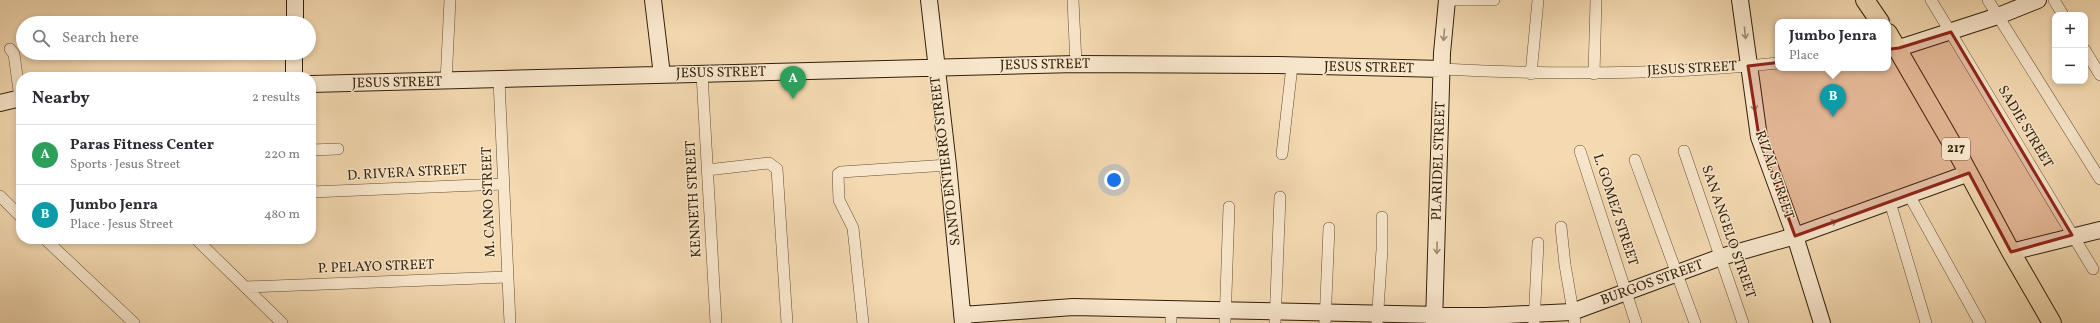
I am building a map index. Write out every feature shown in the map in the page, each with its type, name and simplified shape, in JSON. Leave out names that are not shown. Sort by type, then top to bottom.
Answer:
[{"type":"main road","points":[[1865,0],[1878,19]]},
{"type":"main road","name":"217","points":[[1893,49],[1969,173],[2011,252],[2052,323]]},
{"type":"street","points":[[295,0],[295,16]]},
{"type":"street","points":[[446,82],[450,0]]},
{"type":"street","points":[[653,0],[662,75]]},
{"type":"street","name":"SANTO ENTIERRO STREET","points":[[929,0],[948,165],[963,319]]},
{"type":"street","points":[[1073,0],[1076,64]]},
{"type":"street","points":[[1447,0],[1494,0]]},
{"type":"street","name":"PLARIDEL STREET","points":[[1434,319],[1442,69],[1447,0]]},
{"type":"street","points":[[1532,74],[1538,0]]},
{"type":"street","points":[[1594,74],[1596,0]]},
{"type":"street","name":"RIZAL STREET","points":[[1740,0],[1759,137],[1795,236],[1822,323]]},
{"type":"street","name":"SADIE STREET","points":[[1931,0],[2093,269]]},
{"type":"street","points":[[1988,0],[2100,179]]},
{"type":"street","points":[[1893,49],[1951,32],[1998,16],[2038,0]]},
{"type":"street","points":[[2054,0],[2061,12]]},
{"type":"street","points":[[10,49],[14,54],[17,72]]},
{"type":"street","points":[[2088,55],[2100,75]]},
{"type":"street","points":[[294,60],[294,72]]},
{"type":"street","name":"JESUS STREET","points":[[316,84],[446,82],[1076,64],[1348,67],[1442,69],[1532,74],[1594,74],[1775,63]]},
{"type":"street","points":[[1282,154],[1292,66]]},
{"type":"street","name":"KENNETH STREET","points":[[702,74],[716,323]]},
{"type":"street","name":"M. CANO STREET","points":[[499,80],[510,323]]},
{"type":"street","points":[[0,103],[16,99]]},
{"type":"street","points":[[316,150],[338,149]]},
{"type":"street","name":"L. GOMEZ STREET","points":[[1580,151],[1636,323]]},
{"type":"street","name":"SAN ANGELO STREET","points":[[1684,151],[1743,323]]},
{"type":"street","points":[[1636,160],[1694,323]]},
{"type":"street","points":[[707,170],[769,163],[777,169],[787,323]]},
{"type":"street","points":[[864,323],[853,228],[839,200],[838,174],[841,172],[948,165]]},
{"type":"street","name":"BURGOS STREET","points":[[963,319],[1073,307],[1171,316],[1485,320],[1574,317],[1626,293],[1677,273],[1721,257],[1795,236],[1969,173]]},
{"type":"street","name":"D. RIVERA STREET","points":[[316,192],[503,184]]},
{"type":"street","points":[[1908,195],[1980,323]]},
{"type":"street","points":[[0,196],[16,212]]},
{"type":"street","points":[[1276,317],[1280,197]]},
{"type":"street","points":[[1890,202],[1926,323]]},
{"type":"street","points":[[10,206],[16,206]]},
{"type":"street","points":[[1225,316],[1229,207]]},
{"type":"street","points":[[1377,319],[1382,250],[1382,217]]},
{"type":"street","points":[[1561,227],[1574,317]]},
{"type":"street","points":[[1325,318],[1329,228]]},
{"type":"street","points":[[2011,252],[2100,230]]},
{"type":"street","points":[[1534,319],[1538,243]]},
{"type":"street","points":[[50,244],[134,323]]},
{"type":"street","points":[[201,244],[282,323]]},
{"type":"street","name":"P. PELAYO STREET","points":[[246,287],[507,277]]},
{"type":"highlighted area","points":[[1951,32],[2072,235],[2011,252],[1969,173],[1795,236],[1759,137],[1748,66],[1899,48]]},
{"type":"place","name":"Paras Fitness Center","points":[[793,99]]},
{"type":"place","name":"Jumbo Jenra","points":[[1833,117]]}]
